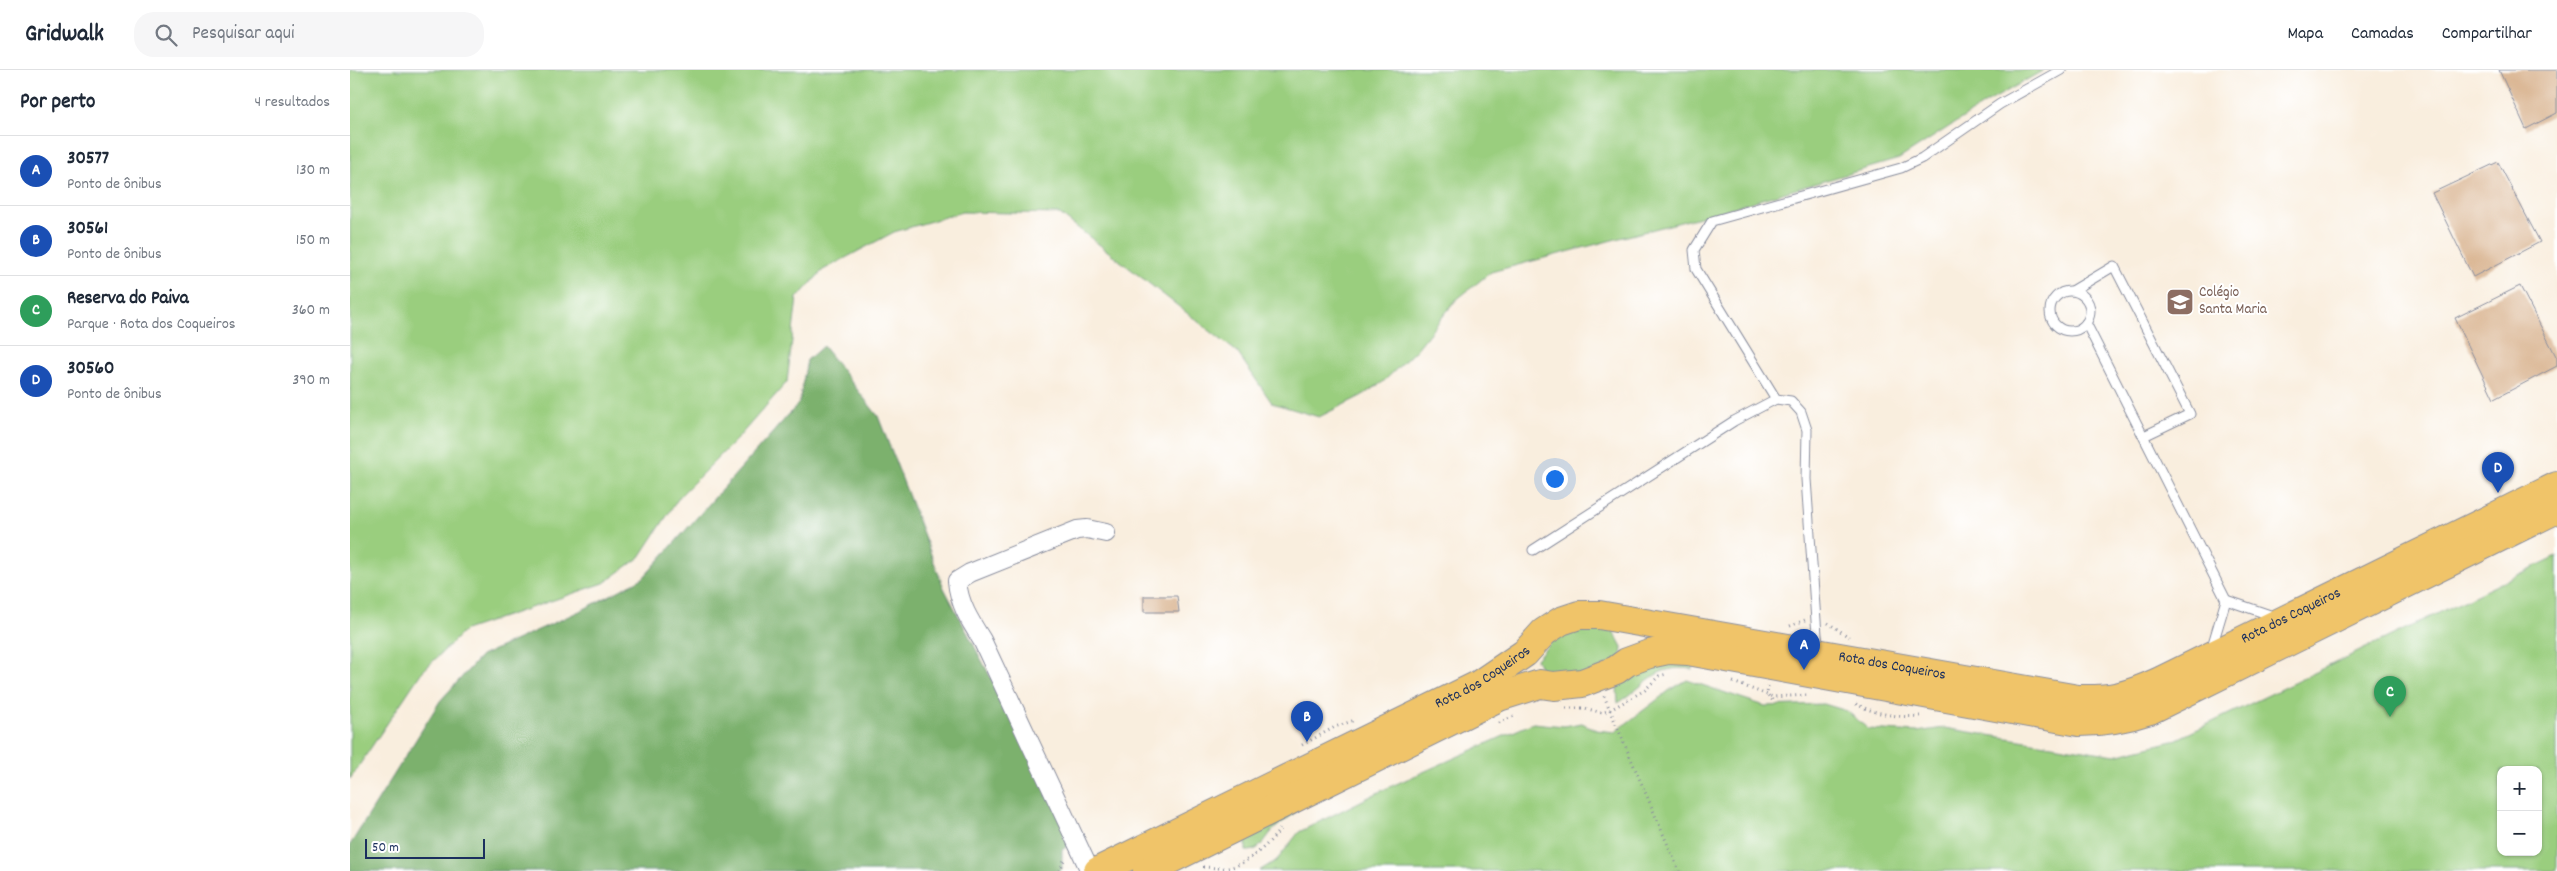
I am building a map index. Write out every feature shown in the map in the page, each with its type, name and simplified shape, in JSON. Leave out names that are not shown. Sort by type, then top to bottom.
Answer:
[{"type":"main road","name":"Rota dos Coqueiros","points":[[1098,871],[1478,685],[1526,653],[1530,646],[1544,632],[1561,621],[1579,615],[1612,618],[1818,652],[2078,699],[2108,700],[2133,693],[2209,658],[2557,486]]},
{"type":"main road","name":"Rota dos Coqueiros","points":[[1146,871],[1499,697],[1540,684],[1554,686],[1582,683],[1616,670],[1627,662],[1668,650],[1688,651],[2079,722],[2105,722],[2150,710],[2557,509]]},
{"type":"main road","points":[[1612,618],[1622,629],[1627,641],[1627,662]]},
{"type":"main road","points":[[1530,646],[1535,668],[1554,686]]},
{"type":"street","points":[[1090,871],[982,640],[963,608],[958,594],[958,581],[970,573],[1077,530],[1087,529],[1106,533]]},
{"type":"lane","points":[[1776,399],[1696,270],[1694,250],[1712,221],[1901,168],[1922,158],[2000,104],[2061,70]]},
{"type":"lane","points":[[2086,324],[2076,330],[2063,330],[2054,322],[2051,316],[2052,304],[2055,298],[2072,291],[2114,266],[2190,414],[2144,436]]},
{"type":"lane","points":[[2072,291],[2083,296],[2090,306],[2086,324],[2226,600],[2209,658]]},
{"type":"lane","points":[[1533,550],[1734,421],[1776,399],[1791,401],[1801,412],[1807,430],[1806,479],[1818,652]]},
{"type":"lane","points":[[2226,600],[2283,620]]},
{"type":"path","points":[[1596,677],[1679,871]]},
{"type":"green space","points":[[350,70],[2044,70],[1986,103],[1899,159],[1711,214],[1491,272],[1456,300],[1416,350],[1383,382],[1361,396],[1319,417],[1272,403],[1237,352],[1060,214],[962,212],[894,232],[823,270],[797,298],[787,382],[737,439],[680,496],[640,557],[604,583],[465,630],[421,673],[350,779]]},
{"type":"green space","points":[[823,346],[878,416],[944,588],[1072,833],[1072,843],[1062,850],[1062,868],[1060,871],[350,871],[350,845],[440,701],[481,656],[584,609],[643,578],[799,403],[807,360]]},
{"type":"green space","points":[[2557,556],[2557,871],[1259,871],[1277,860],[1299,832],[1385,789],[1533,723],[1564,726],[1582,723],[1596,730],[1615,732],[1670,690],[1687,680],[1765,706],[1824,704],[1847,711],[1868,729],[1917,732],[1944,728],[2115,755],[2173,741]]},
{"type":"green space","points":[[1566,626],[1613,630],[1622,647],[1621,658],[1584,676],[1542,672],[1536,659]]},
{"type":"green space","points":[[1676,662],[1694,664],[1693,669],[1680,668],[1660,673],[1618,703],[1617,686],[1631,675],[1644,668]]},
{"type":"green space","points":[[1297,811],[1274,829],[1259,847],[1246,851],[1246,837],[1266,824]]},
{"type":"building","points":[[2499,70],[2557,70],[2557,113],[2526,129]]},
{"type":"building","points":[[2498,162],[2540,242],[2473,277],[2432,193]]},
{"type":"building","points":[[2520,286],[2557,358],[2557,366],[2494,399],[2455,318]]},
{"type":"building","points":[[1144,596],[1177,596],[1179,612],[1144,612]]},
{"type":"place","name":"Colégio Santa Maria","points":[[2180,302]]},
{"type":"place","name":"30560","points":[[2498,493]]},
{"type":"place","name":"30577","points":[[1804,670]]},
{"type":"place","name":"Reserva do Paiva","points":[[2390,717]]},
{"type":"place","name":"30561","points":[[1307,742]]}]
